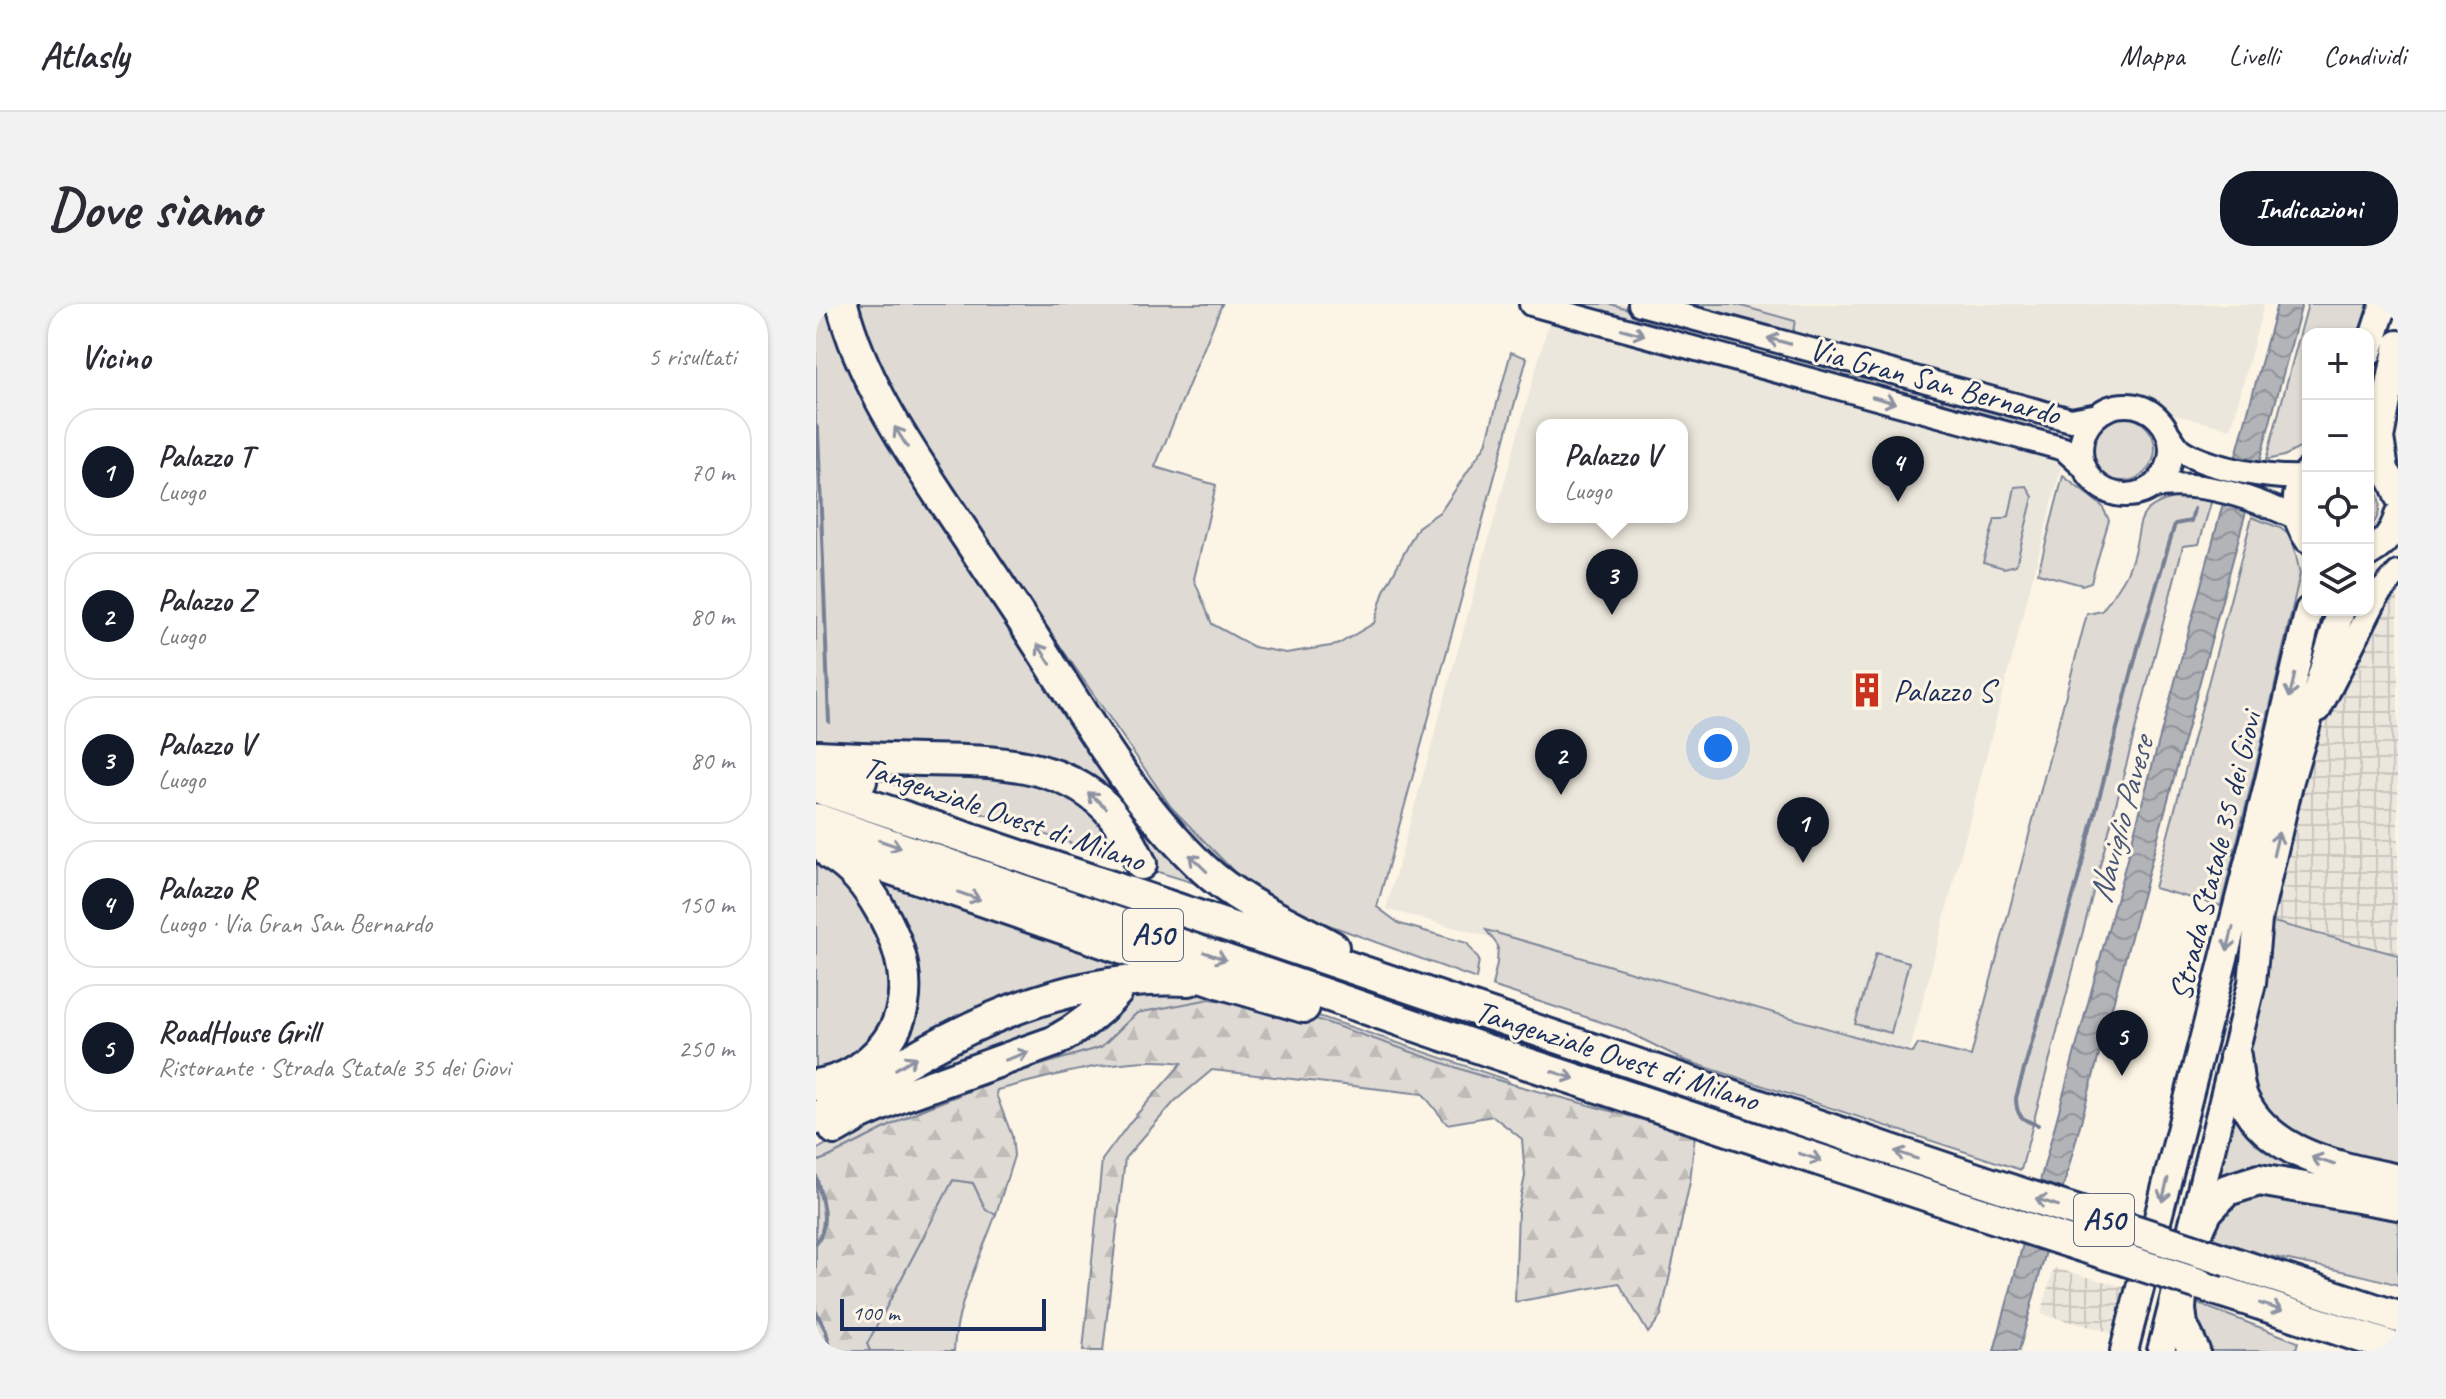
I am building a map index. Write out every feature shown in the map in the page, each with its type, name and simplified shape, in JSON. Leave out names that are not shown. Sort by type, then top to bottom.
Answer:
[{"type":"highway","points":[[842,304],[870,381],[903,441],[1099,737],[1182,847],[1205,871],[1232,892],[1435,996]]},
{"type":"highway","points":[[816,756],[983,761],[1039,770],[1090,793],[1107,808],[1141,864]]},
{"type":"highway","points":[[816,765],[1335,947]]},
{"type":"highway","name":"Tangenziale Ovest di Milano","points":[[816,787],[1980,1180],[2398,1314]]},
{"type":"highway","name":"Tangenziale Ovest di Milano","points":[[816,819],[1489,1051],[1971,1210],[2191,1272],[2398,1349]]},
{"type":"highway","points":[[816,844],[1225,984],[1341,1017],[1489,1051]]},
{"type":"highway","points":[[816,844],[860,877],[873,896],[895,938],[905,977],[900,1017],[888,1041],[851,1074],[816,1085]]},
{"type":"highway","points":[[816,1119],[927,1050],[984,1020],[1027,1003],[1109,983],[1152,979],[1225,984]]},
{"type":"highway","points":[[816,1140],[861,1114],[902,1096],[1053,1042],[1097,1014],[1117,992]]},
{"type":"highway","points":[[2235,1056],[2241,1096],[2256,1122],[2278,1141],[2312,1158],[2398,1180]]},
{"type":"highway","points":[[2194,1351],[2185,1333],[2180,1310],[2207,1211],[2227,1190],[2259,1180],[2398,1204]]},
{"type":"highway","points":[[2343,1330],[2383,1351]]},
{"type":"main road","name":"Via Gran San Bernardo","points":[[1531,304],[2064,449],[2085,468]]},
{"type":"main road","name":"Via Gran San Bernardo","points":[[1640,304],[2071,420],[2098,415]]},
{"type":"main road","points":[[2374,335],[2384,304]]},
{"type":"main road","points":[[2398,344],[2381,429],[2381,452],[2376,464],[2394,483],[2398,496]]},
{"type":"main road","points":[[2302,475],[2272,477],[2205,462],[2181,451],[2155,415],[2137,406],[2116,406],[2098,415],[2082,439],[2081,454],[2085,468],[2098,485],[2117,494],[2132,495],[2152,487],[2173,484],[2198,486],[2263,504],[2302,528]]},
{"type":"main road","points":[[2152,487],[2166,471],[2170,459],[2171,445],[2167,432]]},
{"type":"main road","points":[[2302,482],[2296,504],[2302,528]]},
{"type":"main road","points":[[2297,754],[2379,593],[2398,573]]},
{"type":"main road","name":"Strada Statale 35 dei Giovi","points":[[2124,1351],[2263,808],[2308,616]]},
{"type":"main road","points":[[2161,1351],[2191,1272],[2252,983],[2258,920],[2297,754],[2339,616]]},
{"type":"main road","name":"Strada Statale 35 dei Giovi","points":[[2144,1351],[2258,920]]},
{"type":"shaded area","points":[[1554,304],[2264,304],[2231,429],[2123,402],[2077,407],[1910,1050],[1386,909]]},
{"type":"shaded area","points":[[2398,585],[2398,955],[2266,920],[2309,759],[2384,597]]},
{"type":"shaded area","points":[[2054,1268],[2129,1288],[2117,1334],[2041,1314]]},
{"type":"green space","points":[[816,304],[835,304],[1204,886],[1148,869],[1079,776],[816,746]]},
{"type":"green space","points":[[853,304],[1222,304],[1155,467],[1216,485],[1194,579],[1212,624],[1254,647],[1286,653],[1337,645],[1374,623],[1384,591],[1418,527],[1441,511],[1486,444],[1511,352],[1527,358],[1377,907],[1400,924],[1467,943],[1479,960],[1476,979],[1302,915],[1252,890],[1171,807],[899,412]]},
{"type":"green space","points":[[1567,304],[1610,304],[1844,368],[1841,380]]},
{"type":"green space","points":[[1691,304],[1734,304],[1795,321],[1793,332]]},
{"type":"green space","points":[[2308,304],[2370,304],[2360,328],[2302,328],[2302,447],[2266,460]]},
{"type":"green space","points":[[1856,371],[1927,391],[1926,400],[1853,383]]},
{"type":"green space","points":[[1952,396],[2063,426],[2072,433],[2072,440],[2064,441],[1941,405],[1943,398]]},
{"type":"green space","points":[[2117,417],[2129,417],[2146,426],[2153,437],[2153,461],[2146,472],[2129,481],[2117,481],[2105,476],[2096,467],[2091,455],[2091,443],[2096,431],[2105,422]]},
{"type":"green space","points":[[2063,476],[2102,506],[2109,520],[2091,582],[2082,585],[2038,573]]},
{"type":"green space","points":[[2027,486],[2033,497],[2016,565],[2004,568],[1983,562],[1995,519],[2009,516],[2015,487]]},
{"type":"green space","points":[[2374,488],[2380,506],[2374,522]]},
{"type":"green space","points":[[2183,495],[2212,499],[2199,544],[2183,546],[2021,1170],[1684,1060],[1622,1029],[1492,986],[1498,946],[1486,930],[1913,1053],[1918,1044],[1971,1056],[2087,614],[2102,611],[2124,579],[2145,513],[2153,506]]},
{"type":"green space","points":[[2252,517],[2280,528],[2292,537],[2300,574],[2221,906],[2154,888]]},
{"type":"green space","points":[[848,769],[1027,775],[1094,808],[1130,863]]},
{"type":"green space","points":[[816,856],[869,906],[889,942],[897,1001],[871,1049],[816,1075]]},
{"type":"green space","points":[[866,874],[1125,953],[1114,972],[816,1109],[816,1094],[914,1002]]},
{"type":"green space","points":[[2266,920],[2398,955],[2398,1169],[2366,1162],[2278,1129],[2247,1083],[2250,1015]]},
{"type":"green space","points":[[1876,953],[1909,962],[1891,1033],[1855,1024]]},
{"type":"green space","points":[[1204,987],[1298,1009],[1507,1080],[1512,1085],[1475,1074],[1137,1013],[1101,1047],[1015,1073],[921,1110],[816,1162],[816,1150],[870,1119],[1127,992]]},
{"type":"green space","points":[[1093,993],[1070,1022],[899,1087],[941,1049]]},
{"type":"green space","points":[[1210,999],[1296,1012],[1475,1074],[1695,1134],[1690,1182],[1661,1316],[1648,1333],[1619,1283],[1515,1302],[1518,1210],[1525,1176],[1522,1139],[1493,1116],[1447,1124],[1423,1094],[1212,1070],[1175,1101],[1125,1158],[1103,1351],[1083,1351],[1102,1160],[1131,1121],[1182,1063],[1137,1061],[1065,1073],[997,1090],[1012,1136],[1014,1156],[996,1214],[986,1210],[973,1183],[953,1180],[867,1344],[870,1351],[816,1351],[816,1162],[921,1110],[1015,1073],[1101,1047],[1137,1013]]},
{"type":"green space","points":[[2234,1099],[2337,1173],[2215,1186]]},
{"type":"green space","points":[[953,1180],[973,1183],[986,1210],[996,1214],[964,1299],[954,1351],[870,1351],[867,1344]]},
{"type":"green space","points":[[2252,1189],[2398,1210],[2398,1285],[2253,1252],[2206,1236],[2218,1213]]},
{"type":"green space","points":[[2191,1301],[2298,1342],[2296,1349],[2299,1351],[2205,1351],[2198,1344]]},
{"type":"water","points":[[2277,304],[2302,304],[2019,1351],[1994,1351]]},
{"type":"waterway","points":[[816,426],[829,722]]},
{"type":"waterway","name":"Naviglio Pavese","points":[[2038,1125],[2021,1116],[2016,1098],[2078,879],[2139,644],[2175,524],[2191,521],[2194,509]]},
{"type":"waterway","points":[[816,1176],[824,1219],[821,1236],[816,1243]]},
{"type":"waterway","points":[[816,1312],[826,1331],[831,1351]]},
{"type":"place","name":"Palazzo R","points":[[1898,502]]},
{"type":"place","name":"Palazzo V","points":[[1612,615]]},
{"type":"place","name":"Palazzo S","points":[[1867,690]]},
{"type":"place","name":"Palazzo Z","points":[[1561,795]]},
{"type":"place","name":"Palazzo T","points":[[1803,863]]},
{"type":"place","name":"RoadHouse Grill","points":[[2122,1076]]}]
